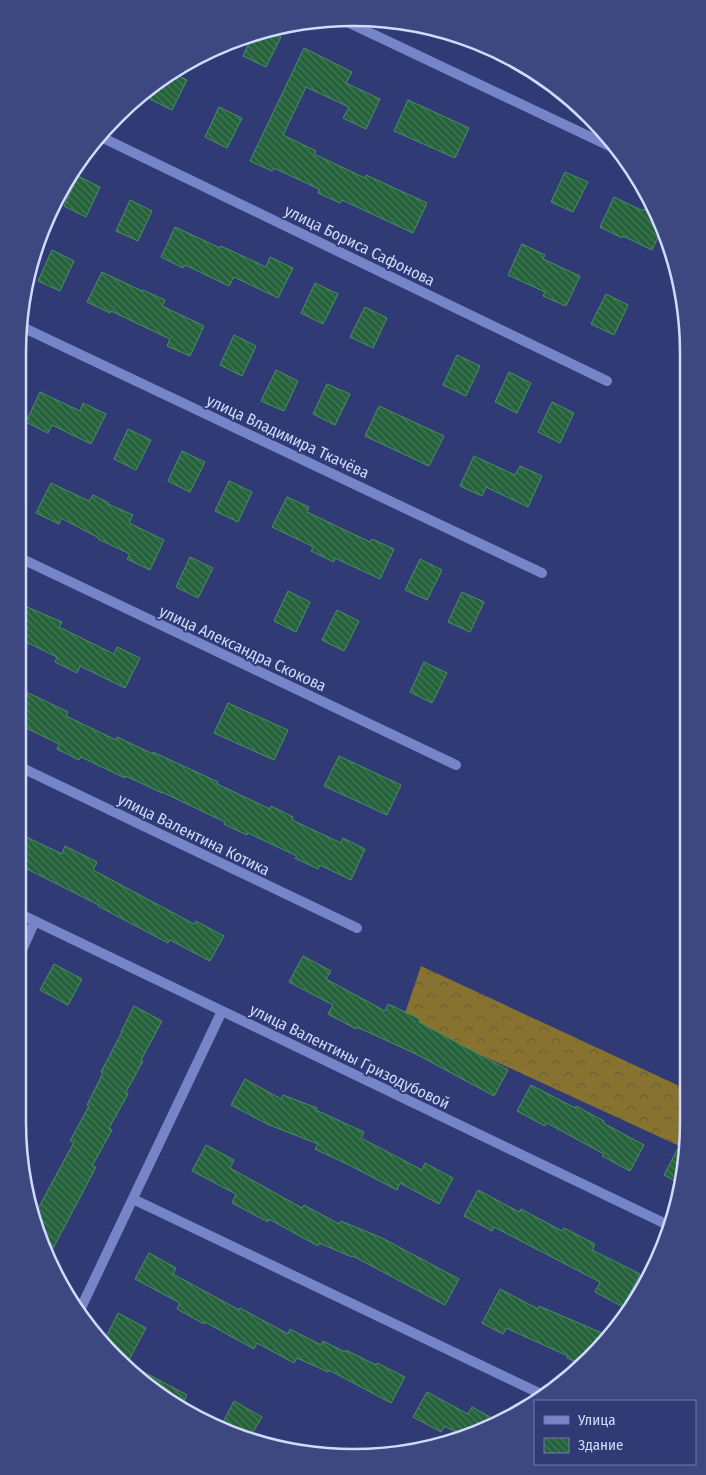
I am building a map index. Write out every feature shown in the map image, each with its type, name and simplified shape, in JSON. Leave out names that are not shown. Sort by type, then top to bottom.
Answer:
[{"type":"street","points":[[356,26],[603,143]]},
{"type":"street","name":"улица Бориса Сафонова","points":[[106,139],[607,381]]},
{"type":"street","name":"улица Владимира Ткачёва","points":[[27,329],[542,573]]},
{"type":"street","name":"улица Александра Скокова","points":[[26,561],[456,766]]},
{"type":"street","name":"улица Валентина Котика","points":[[26,770],[357,928]]},
{"type":"street","name":"улица Валентины Гризодубовой","points":[[26,917],[663,1223]]},
{"type":"street","points":[[26,941],[35,921]]},
{"type":"street","points":[[82,1305],[222,1011]]},
{"type":"street","points":[[133,1199],[538,1392]]},
{"type":"green space","points":[[421,966],[680,1086],[679,1146],[403,1019]]},
{"type":"building","points":[[277,35],[281,37],[266,67],[243,56],[249,44],[268,37]]},
{"type":"building","points":[[304,48],[352,72],[346,83],[380,99],[366,129],[343,118],[349,107],[306,87],[283,135],[316,151],[314,154],[365,178],[366,175],[427,203],[413,233],[342,200],[340,203],[318,193],[319,189],[274,168],[272,171],[250,161]]},
{"type":"building","points":[[179,76],[187,80],[172,110],[150,99]]},
{"type":"building","points":[[408,100],[469,128],[455,158],[394,131]]},
{"type":"building","points":[[219,107],[242,118],[227,148],[205,137]]},
{"type":"building","points":[[565,172],[588,182],[573,212],[551,202]]},
{"type":"building","points":[[78,176],[100,187],[86,217],[64,206]]},
{"type":"building","points":[[614,197],[643,211],[644,209],[647,210],[658,237],[652,250],[600,227]]},
{"type":"building","points":[[130,200],[152,211],[138,241],[116,231]]},
{"type":"building","points":[[175,227],[266,267],[270,257],[293,268],[278,298],[234,277],[229,286],[185,265],[183,268],[161,257]]},
{"type":"building","points":[[522,244],[545,255],[543,259],[580,276],[566,306],[543,296],[545,292],[508,275]]},
{"type":"building","points":[[52,250],[74,261],[60,291],[38,281]]},
{"type":"building","points":[[102,272],[165,300],[162,306],[204,326],[190,356],[167,346],[170,339],[111,311],[110,313],[87,302]]},
{"type":"building","points":[[315,283],[338,294],[323,324],[301,313]]},
{"type":"building","points":[[606,294],[628,305],[614,335],[591,324]]},
{"type":"building","points":[[365,307],[387,318],[373,348],[350,337]]},
{"type":"building","points":[[234,335],[256,346],[242,376],[220,365]]},
{"type":"building","points":[[457,355],[480,366],[466,396],[443,385]]},
{"type":"building","points":[[276,370],[298,381],[284,411],[261,401]]},
{"type":"building","points":[[509,372],[531,383],[517,413],[495,402]]},
{"type":"building","points":[[327,384],[350,394],[335,425],[313,414]]},
{"type":"building","points":[[40,392],[80,411],[83,403],[106,414],[91,444],[52,425],[48,433],[26,422]]},
{"type":"building","points":[[552,402],[574,413],[560,443],[538,432]]},
{"type":"building","points":[[379,406],[444,436],[429,466],[365,436]]},
{"type":"building","points":[[128,429],[151,440],[136,470],[114,459]]},
{"type":"building","points":[[182,451],[205,462],[190,492],[168,481]]},
{"type":"building","points":[[474,456],[515,475],[520,466],[542,476],[528,507],[486,487],[482,496],[460,486]]},
{"type":"building","points":[[229,481],[252,492],[238,522],[215,511]]},
{"type":"building","points":[[51,483],[89,501],[93,495],[133,515],[129,523],[164,540],[150,570],[127,559],[130,554],[98,539],[61,518],[59,524],[36,513]]},
{"type":"building","points":[[287,497],[309,507],[307,512],[370,542],[372,539],[394,549],[380,579],[335,558],[334,562],[311,551],[314,547],[272,527]]},
{"type":"building","points":[[190,557],[213,568],[198,598],[176,587]]},
{"type":"building","points":[[420,559],[442,570],[427,600],[405,590]]},
{"type":"building","points":[[288,591],[310,602],[296,632],[274,621]]},
{"type":"building","points":[[462,592],[484,602],[470,632],[448,622]]},
{"type":"building","points":[[26,606],[62,622],[59,627],[114,654],[117,647],[140,658],[125,688],[80,666],[77,673],[55,662],[57,657],[26,642]]},
{"type":"building","points":[[337,610],[359,621],[344,651],[322,640]]},
{"type":"building","points":[[424,662],[447,673],[432,703],[410,692]]},
{"type":"building","points":[[26,692],[68,712],[66,716],[116,740],[117,737],[153,754],[153,752],[270,809],[271,806],[293,817],[292,820],[341,843],[343,838],[365,849],[351,880],[320,865],[318,869],[295,858],[297,856],[248,833],[247,835],[224,824],[225,822],[162,792],[126,776],[125,778],[81,757],[79,760],[57,749],[59,744],[26,728]]},
{"type":"building","points":[[228,703],[288,730],[274,760],[214,733]]},
{"type":"building","points":[[339,756],[401,785],[387,815],[324,786]]},
{"type":"building","points":[[26,837],[62,854],[65,846],[97,862],[93,870],[194,924],[196,921],[224,936],[210,961],[170,940],[168,943],[99,905],[27,869],[26,871]]},
{"type":"building","points":[[303,956],[331,971],[326,979],[385,1011],[388,1004],[420,1019],[419,1022],[508,1070],[494,1096],[416,1054],[357,1027],[356,1029],[328,1014],[333,1005],[289,982]]},
{"type":"building","points":[[54,964],[82,979],[68,1005],[40,990]]},
{"type":"building","points":[[134,1006],[162,1021],[126,1092],[128,1094],[109,1128],[112,1130],[92,1166],[96,1167],[52,1250],[38,1209],[74,1142],[70,1141],[89,1106],[87,1105],[103,1073],[101,1072]]},
{"type":"building","points":[[245,1079],[281,1099],[283,1095],[317,1108],[316,1110],[364,1132],[361,1138],[422,1170],[425,1163],[453,1178],[439,1204],[400,1183],[397,1190],[315,1149],[318,1144],[267,1124],[231,1105]]},
{"type":"building","points":[[531,1085],[575,1108],[576,1106],[644,1145],[630,1171],[602,1156],[604,1154],[547,1123],[545,1126],[517,1111]]},
{"type":"building","points":[[206,1145],[234,1160],[230,1168],[302,1208],[304,1205],[339,1224],[341,1221],[382,1238],[459,1279],[445,1305],[353,1256],[319,1243],[318,1246],[269,1219],[268,1222],[232,1203],[236,1194],[192,1171]]},
{"type":"building","points":[[679,1147],[674,1181],[664,1175]]},
{"type":"building","points":[[478,1190],[519,1212],[521,1209],[562,1231],[564,1228],[595,1244],[592,1250],[640,1274],[623,1307],[595,1292],[600,1282],[494,1227],[492,1231],[464,1216]]},
{"type":"building","points":[[149,1253],[176,1268],[173,1274],[288,1334],[290,1329],[321,1345],[323,1341],[376,1365],[377,1363],[405,1377],[391,1403],[329,1370],[328,1372],[297,1358],[294,1363],[257,1343],[254,1349],[177,1309],[180,1303],[135,1279]]},
{"type":"building","points":[[500,1289],[538,1309],[539,1306],[602,1333],[575,1361],[567,1358],[568,1356],[506,1328],[503,1334],[482,1323]]},
{"type":"building","points":[[118,1313],[146,1328],[129,1360],[106,1336]]},
{"type":"building","points":[[142,1371],[187,1395],[184,1401],[171,1394]]},
{"type":"building","points":[[427,1392],[468,1414],[472,1407],[492,1418],[455,1432],[445,1426],[441,1432],[413,1417]]},
{"type":"building","points":[[234,1401],[262,1417],[253,1433],[223,1422]]}]
